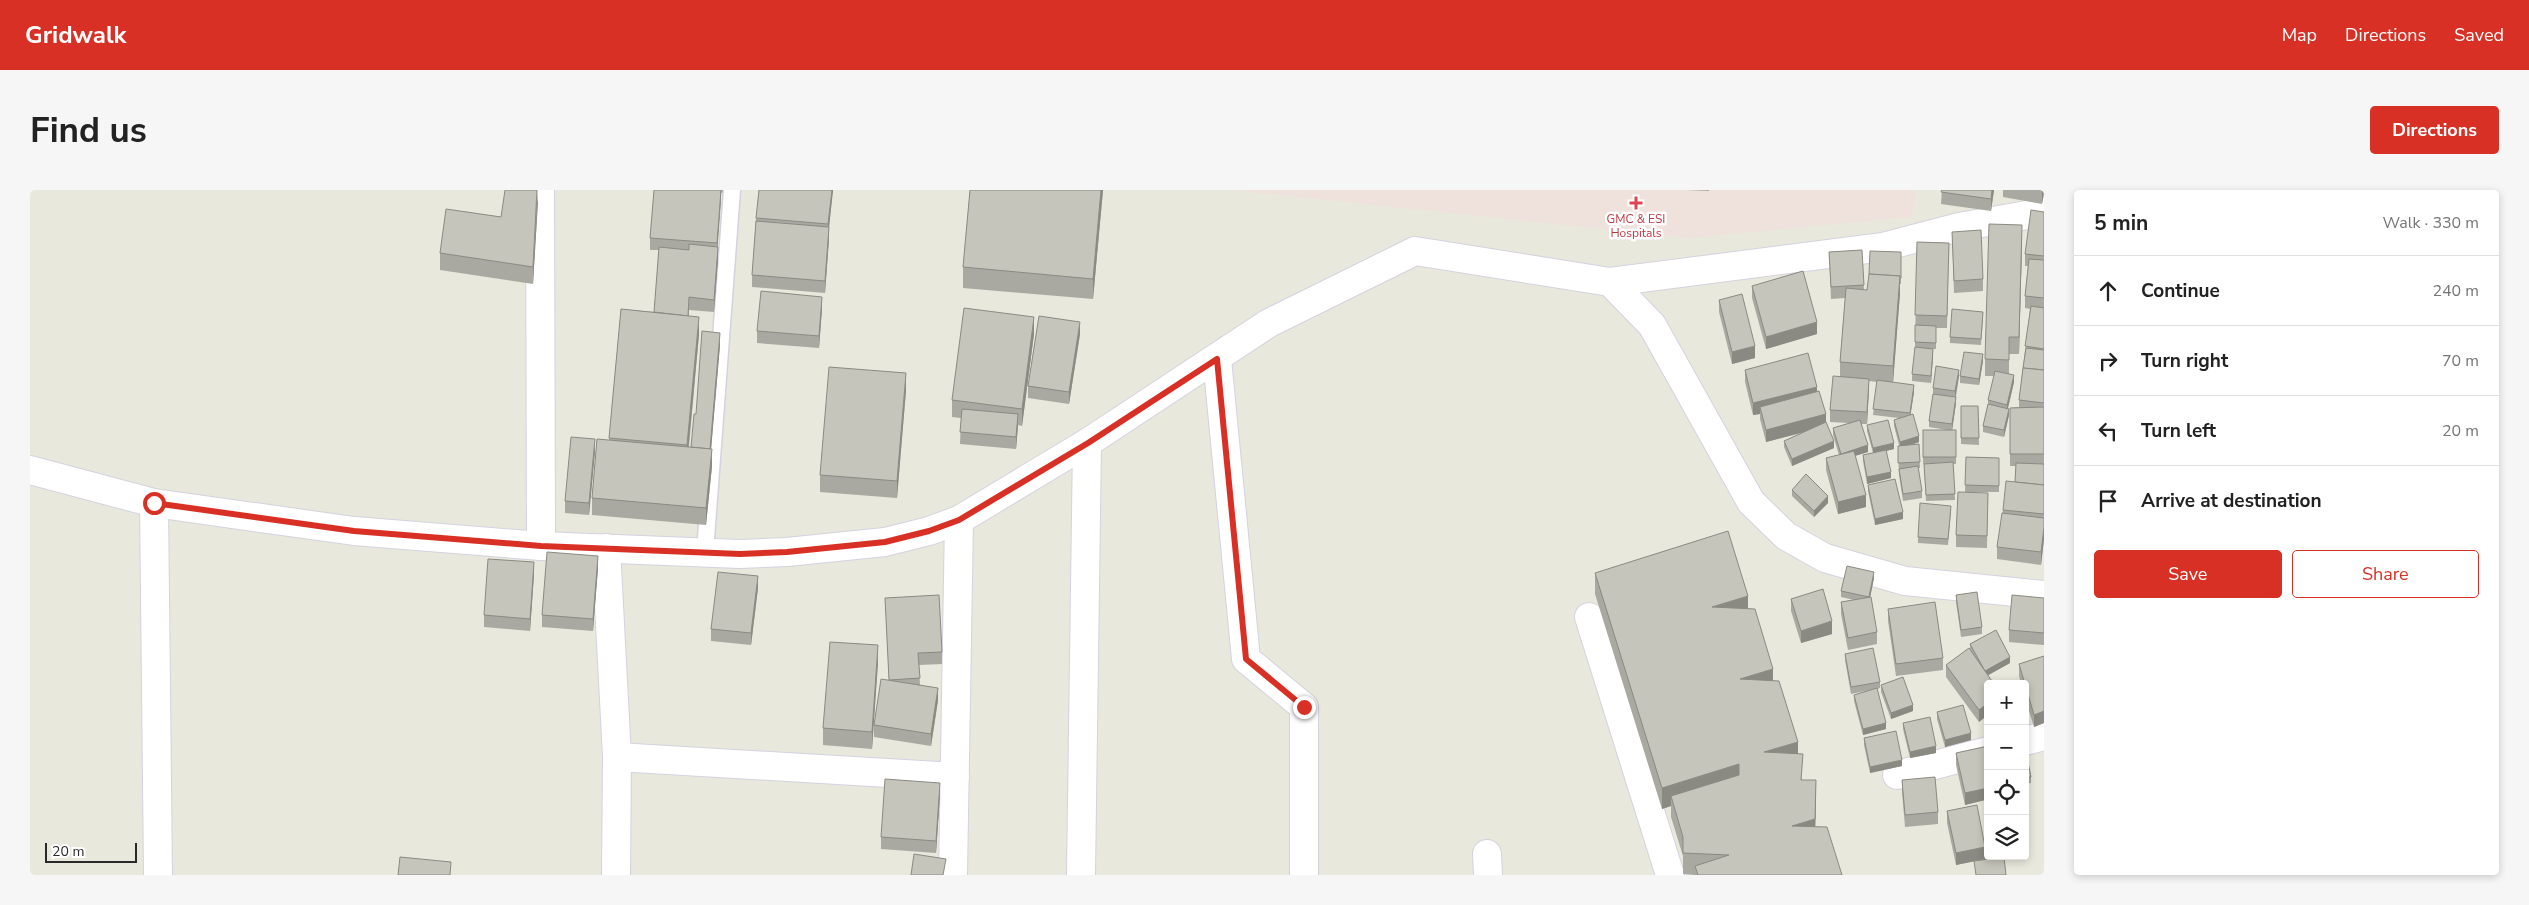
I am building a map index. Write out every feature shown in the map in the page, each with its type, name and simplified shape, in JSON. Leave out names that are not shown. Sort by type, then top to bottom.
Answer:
[{"type":"street","points":[[540,190],[541,546]]},
{"type":"street","points":[[30,470],[154,503],[354,531],[541,546],[705,552],[787,552],[885,542],[929,531],[959,520],[1088,443],[1269,323],[1415,251],[1610,282],[1883,247],[1959,227],[2044,212]]},
{"type":"street","points":[[1610,282],[1652,325],[1750,502],[1786,536],[1825,558],[1905,581],[2044,595]]},
{"type":"street","points":[[1217,359],[1246,659],[1304,707],[1304,875]]},
{"type":"street","points":[[1081,875],[1088,443]]},
{"type":"street","points":[[154,503],[158,875]]},
{"type":"street","points":[[953,875],[959,520]]},
{"type":"street","points":[[606,548],[617,756],[616,875]]},
{"type":"street","points":[[1589,617],[1670,875]]},
{"type":"street","points":[[2029,740],[2044,736]]},
{"type":"street","points":[[1897,774],[1984,752]]},
{"type":"street","points":[[617,756],[955,777]]},
{"type":"lane","points":[[705,552],[732,190]]},
{"type":"shaded area","name":"GMC & ESI Hospitals","points":[[1232,190],[1916,190],[1911,217],[1689,238]]},
{"type":"building","points":[[505,190],[537,190],[533,267],[440,253],[446,209],[501,217]]},
{"type":"building","points":[[654,190],[721,190],[717,243],[650,238]]},
{"type":"building","points":[[759,190],[832,190],[828,224],[756,218]]},
{"type":"building","points":[[970,190],[1101,190],[1093,279],[963,267]]},
{"type":"building","points":[[1942,190],[1992,190],[1991,199],[1941,192]]},
{"type":"building","points":[[2031,210],[2044,212],[2044,256],[2025,254]]},
{"type":"building","points":[[756,221],[829,227],[825,281],[752,275]]},
{"type":"building","points":[[1989,224],[2022,225],[2019,337],[2009,337],[2009,360],[1985,359]]},
{"type":"building","points":[[1981,230],[1983,279],[1954,281],[1952,232]]},
{"type":"building","points":[[1917,242],[1949,243],[1947,316],[1915,315]]},
{"type":"building","points":[[689,244],[718,247],[714,300],[689,297],[688,316],[654,312],[659,247],[689,250]]},
{"type":"building","points":[[1862,250],[1864,285],[1831,287],[1829,252]]},
{"type":"building","points":[[1870,251],[1901,252],[1901,278],[1899,278],[1900,276],[1869,274]]},
{"type":"building","points":[[2029,259],[2044,260],[2044,298],[2025,296]]},
{"type":"building","points":[[1803,271],[1817,322],[1766,337],[1752,286]]},
{"type":"building","points":[[1869,274],[1900,276],[1893,366],[1840,362],[1846,288],[1867,290]]},
{"type":"building","points":[[761,291],[822,297],[819,336],[757,331]]},
{"type":"building","points":[[1742,294],[1755,346],[1732,352],[1719,300]]},
{"type":"building","points":[[2031,306],[2044,308],[2044,349],[2025,346]]},
{"type":"building","points":[[964,308],[1034,317],[1022,409],[952,400]]},
{"type":"building","points":[[621,309],[699,317],[687,445],[609,438]]},
{"type":"building","points":[[1952,309],[1983,312],[1981,339],[1950,337]]},
{"type":"building","points":[[1039,316],[1080,322],[1069,392],[1028,386]]},
{"type":"building","points":[[1915,325],[1936,326],[1936,343],[1915,342]]},
{"type":"building","points":[[702,331],[720,333],[710,449],[691,447],[694,414],[696,414]]},
{"type":"building","points":[[1915,347],[1933,349],[1931,376],[1912,374]]},
{"type":"building","points":[[2026,348],[2044,350],[2044,370],[2023,368]]},
{"type":"building","points":[[1964,352],[1983,354],[1979,379],[1960,376]]},
{"type":"building","points":[[1808,353],[1817,387],[1753,403],[1745,370]]},
{"type":"building","points":[[1936,366],[1959,370],[1955,391],[1933,388]]},
{"type":"building","points":[[829,367],[906,373],[897,481],[820,475]]},
{"type":"building","points":[[2023,368],[2044,370],[2044,403],[2019,400]]},
{"type":"building","points":[[1995,371],[2014,375],[2007,405],[1988,400]]},
{"type":"building","points":[[1833,376],[1869,379],[1867,412],[1830,410]]},
{"type":"building","points":[[1877,380],[1914,385],[1910,413],[1873,409]]},
{"type":"building","points":[[1819,391],[1826,414],[1766,430],[1760,407]]},
{"type":"building","points":[[1933,394],[1956,397],[1952,424],[1929,421]]},
{"type":"building","points":[[1988,404],[2009,409],[2004,430],[1983,426]]},
{"type":"building","points":[[1961,406],[1978,406],[1979,438],[1961,438]]},
{"type":"building","points":[[2044,407],[2044,454],[2010,454],[2010,408]]},
{"type":"building","points":[[962,409],[1018,414],[1016,437],[960,432]]},
{"type":"building","points":[[1913,414],[1919,436],[1900,442],[1894,420]]},
{"type":"building","points":[[1860,420],[1868,445],[1841,454],[1833,428]]},
{"type":"building","points":[[1888,420],[1894,443],[1873,448],[1867,425]]},
{"type":"building","points":[[1826,422],[1834,441],[1792,459],[1784,441]]},
{"type":"building","points":[[1923,430],[1956,430],[1956,457],[1923,457]]},
{"type":"building","points":[[571,437],[595,439],[589,503],[565,501]]},
{"type":"building","points":[[597,439],[712,449],[706,508],[592,498]]},
{"type":"building","points":[[1919,444],[1920,462],[1898,463],[1898,446]]},
{"type":"building","points":[[1886,450],[1891,472],[1867,477],[1863,455]]},
{"type":"building","points":[[1854,451],[1866,495],[1838,502],[1826,458]]},
{"type":"building","points":[[1966,457],[1999,458],[1999,486],[1965,485]]},
{"type":"building","points":[[1953,462],[1955,494],[1926,495],[1924,464]]},
{"type":"building","points":[[2016,463],[2044,464],[2044,485],[2015,482]]},
{"type":"building","points":[[1918,466],[1922,491],[1903,494],[1899,469]]},
{"type":"building","points":[[1806,474],[1828,496],[1814,511],[1792,490]]},
{"type":"building","points":[[1895,479],[1903,512],[1875,519],[1868,485]]},
{"type":"building","points":[[2006,481],[2044,485],[2044,514],[2003,510]]},
{"type":"building","points":[[1958,492],[1988,493],[1987,536],[1956,535]]},
{"type":"building","points":[[1920,503],[1951,506],[1948,539],[1918,537]]},
{"type":"building","points":[[2002,513],[2044,518],[2041,552],[1997,547]]},
{"type":"building","points":[[1728,531],[1748,596],[1712,607],[1755,609],[1773,669],[1740,679],[1779,681],[1798,742],[1764,752],[1803,754],[1801,780],[1816,780],[1815,819],[1792,826],[1827,827],[1842,875],[1698,875],[1695,866],[1729,855],[1683,853],[1683,837],[1671,796],[1739,775],[1739,764],[1662,788],[1595,573]]},
{"type":"building","points":[[547,552],[598,556],[593,619],[542,615]]},
{"type":"building","points":[[488,559],[534,562],[530,619],[484,615]]},
{"type":"building","points":[[1847,566],[1874,572],[1869,597],[1841,591]]},
{"type":"building","points":[[718,572],[758,576],[751,633],[711,629]]},
{"type":"building","points":[[1823,589],[1832,621],[1801,631],[1791,599]]},
{"type":"building","points":[[1977,592],[1982,627],[1961,630],[1956,595]]},
{"type":"building","points":[[939,595],[942,652],[918,653],[920,678],[889,680],[885,598]]},
{"type":"building","points":[[2012,595],[2044,598],[2044,633],[2009,630]]},
{"type":"building","points":[[1871,597],[1877,632],[1848,638],[1841,602]]},
{"type":"building","points":[[1935,602],[1943,658],[1896,664],[1888,609]]},
{"type":"building","points":[[1996,630],[2010,657],[1985,671],[1970,644]]},
{"type":"building","points":[[830,642],[878,645],[872,732],[823,728]]},
{"type":"building","points":[[1873,648],[1880,682],[1851,687],[1845,654]]},
{"type":"building","points":[[1969,648],[1991,680],[1984,680],[1984,706],[1979,710],[1946,665]]},
{"type":"building","points":[[2044,656],[2044,711],[2034,715],[2029,698],[2029,680],[2024,680],[2019,664]]},
{"type":"building","points":[[1903,677],[1913,705],[1891,713],[1881,685]]},
{"type":"building","points":[[881,679],[938,688],[931,734],[874,725]]},
{"type":"building","points":[[1877,688],[1886,723],[1863,729],[1854,695]]},
{"type":"building","points":[[1963,705],[1971,733],[1945,740],[1937,712]]},
{"type":"building","points":[[1930,717],[1936,746],[1910,752],[1903,723]]},
{"type":"building","points":[[1896,731],[1902,760],[1870,767],[1864,738]]},
{"type":"building","points":[[1984,747],[1984,789],[1965,793],[1956,753]]},
{"type":"building","points":[[1935,777],[1938,812],[1905,815],[1902,780]]},
{"type":"building","points":[[885,779],[940,783],[936,841],[881,837]]},
{"type":"building","points":[[1977,805],[1984,847],[1956,853],[1947,811]]},
{"type":"building","points":[[914,854],[946,859],[943,875],[911,875]]},
{"type":"building","points":[[400,857],[451,862],[450,875],[398,875]]},
{"type":"building","points":[[2004,860],[2006,875],[1976,875],[1974,861]]},
{"type":"place","name":"GMC & ESI Hospitals","points":[[1636,203]]},
{"type":"route","points":[[154,503],[354,531],[541,546],[740,554],[787,552],[885,542],[929,531],[959,520],[1088,443],[1217,359],[1246,659],[1304,707]]}]
